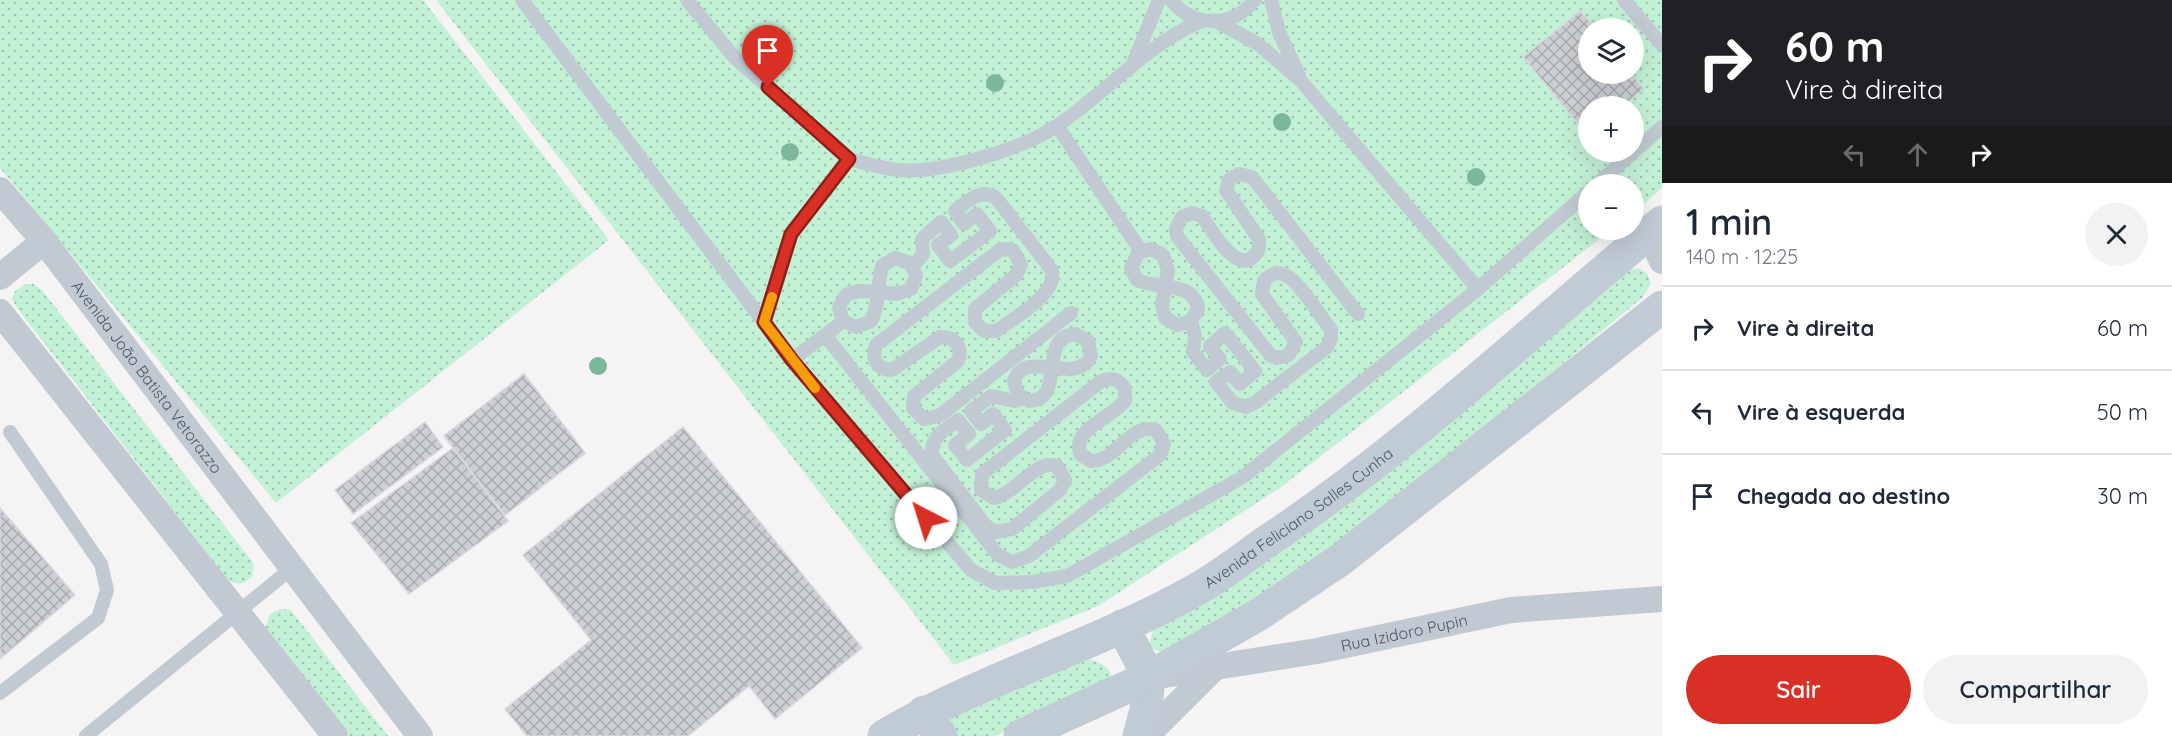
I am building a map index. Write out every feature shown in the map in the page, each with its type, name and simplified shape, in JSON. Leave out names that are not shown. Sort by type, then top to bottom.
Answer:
[{"type":"main road","name":"Avenida Feliciano Salles Cunha","points":[[884,736],[933,724],[1122,626],[1193,592],[1299,520],[1401,443],[1657,239]]},
{"type":"main road","points":[[1020,736],[1149,677],[1258,615],[1340,560],[1662,307]]},
{"type":"main road","points":[[1122,626],[1149,677],[1146,710],[1139,736]]},
{"type":"street","name":"Avenida João Batista Vetorazzo","points":[[0,190],[44,241],[420,736]]},
{"type":"street","points":[[0,277],[44,241]]},
{"type":"street","points":[[0,312],[335,736]]},
{"type":"street","name":"Rua Izidoro Pupin","points":[[1149,677],[1317,651],[1511,610],[1662,599]]},
{"type":"street","points":[[1146,736],[1214,668]]},
{"type":"lane","points":[[522,0],[792,360],[971,570],[995,583],[1033,582],[1067,576],[1243,477],[1478,289],[1578,201]]},
{"type":"lane","points":[[687,0],[735,58],[849,159],[899,170],[952,165],[1006,150],[1057,126],[1173,33],[1201,21]]},
{"type":"lane","points":[[1132,66],[1159,0]]},
{"type":"lane","points":[[1171,0],[1185,14],[1201,21],[1218,22],[1235,17],[1255,0]]},
{"type":"lane","points":[[1270,0],[1279,32],[1301,81]]},
{"type":"lane","points":[[1624,0],[1662,45]]},
{"type":"lane","points":[[1218,22],[1257,44],[1301,81],[1478,289]]},
{"type":"lane","points":[[1057,126],[1141,251]]},
{"type":"lane","points":[[1608,174],[1662,127]]},
{"type":"lane","points":[[764,322],[791,234],[849,159]]},
{"type":"lane","points":[[1191,321],[1178,325],[1165,318],[1162,305],[1165,286],[1168,270],[1163,255],[1151,249],[1141,251],[1134,257],[1131,268],[1137,280],[1165,286],[1182,289],[1194,296],[1197,309],[1191,321],[1194,336],[1193,352],[1207,370],[1220,359],[1210,346],[1225,333],[1255,371],[1240,384],[1230,372],[1216,382],[1233,403],[1246,407],[1257,402],[1326,348],[1331,339],[1331,330],[1292,280],[1283,274],[1273,274],[1264,281],[1262,294],[1296,342],[1289,355],[1277,358],[1271,356],[1177,236],[1176,228],[1182,217],[1197,214],[1202,216],[1234,258],[1244,261],[1254,257],[1258,252],[1259,239],[1227,195],[1229,180],[1239,174],[1252,177],[1358,314]]},
{"type":"lane","points":[[913,266],[923,254],[922,238],[941,222],[951,235],[938,246],[950,261],[990,231],[977,214],[964,224],[955,212],[976,196],[985,194],[997,199],[1051,269],[1053,278],[1049,290],[1001,328],[996,331],[984,331],[975,322],[975,309],[1016,275],[1021,265],[1013,250],[1000,249],[876,345],[874,357],[876,364],[881,368],[892,370],[940,337],[952,338],[957,342],[960,355],[958,361],[915,396],[913,408],[924,419],[939,416],[1071,313]]},
{"type":"lane","points":[[878,292],[858,291],[846,295],[839,307],[843,321],[856,327],[871,321],[877,307],[878,292],[882,266],[888,261],[904,259],[913,266],[916,276],[911,289],[897,294],[878,292]]},
{"type":"lane","points":[[792,360],[843,321]]},
{"type":"lane","points":[[825,335],[998,555],[1011,562],[1029,556],[1160,455],[1164,444],[1156,430],[1146,429],[1097,461],[1086,459],[1081,455],[1078,445],[1082,436],[1125,400],[1125,389],[1118,381],[1112,378],[1100,382],[982,474],[981,490],[994,498],[1005,495],[1044,466],[1058,466],[1065,480],[1060,490],[1012,529],[995,532],[985,525],[932,454],[932,445],[937,436],[958,420],[969,434],[955,445],[967,460],[1005,430],[993,414],[981,423],[971,411],[991,396],[1014,401],[1023,398],[1035,400],[1046,393],[1052,368],[1026,366],[1021,370],[1014,381],[1015,388],[1023,398]]},
{"type":"lane","points":[[0,693],[98,618],[107,590],[101,564],[10,432]]},
{"type":"lane","points":[[86,736],[292,568]]},
{"type":"green space","points":[[0,0],[423,0],[609,240],[276,503],[0,168]]},
{"type":"green space","points":[[436,0],[1662,0],[1662,188],[1644,203],[1644,174],[1578,174],[1578,240],[1598,240],[1281,487],[1098,606],[954,665]]},
{"type":"green space","points":[[1639,268],[1647,273],[1651,283],[1643,297],[1457,451],[1313,563],[1166,655],[1149,646],[1153,631],[1182,612],[1627,271]]},
{"type":"green space","points":[[25,284],[33,284],[42,290],[254,564],[252,577],[249,580],[235,583],[228,580],[17,308],[12,299],[14,292]]},
{"type":"green space","points":[[280,609],[291,610],[388,736],[349,736],[265,627],[270,614]]},
{"type":"green space","points":[[1089,659],[1106,667],[1113,683],[995,736],[952,736],[949,715]]},
{"type":"building","points":[[1580,11],[1586,18],[1578,18],[1578,84],[1640,84],[1644,89],[1635,96],[1578,96],[1578,124],[1523,57]]},
{"type":"building","points":[[524,374],[585,453],[505,515],[444,436]],"holes":[[[519,409],[551,450],[510,482],[478,441]]]},
{"type":"building","points":[[524,374],[585,453],[505,515],[444,436]]},
{"type":"building","points":[[425,422],[443,447],[353,514],[335,490]]},
{"type":"building","points":[[683,427],[862,648],[775,719],[749,686],[688,736],[527,736],[505,709],[591,640],[523,555]]},
{"type":"building","points":[[453,448],[508,521],[409,594],[351,523]]},
{"type":"building","points":[[0,508],[75,595],[0,659]]},
{"type":"slow traffic","points":[[772,297],[764,322],[815,388]]},
{"type":"route","points":[[768,87],[849,159],[791,234],[764,322],[792,360],[926,518]]}]
